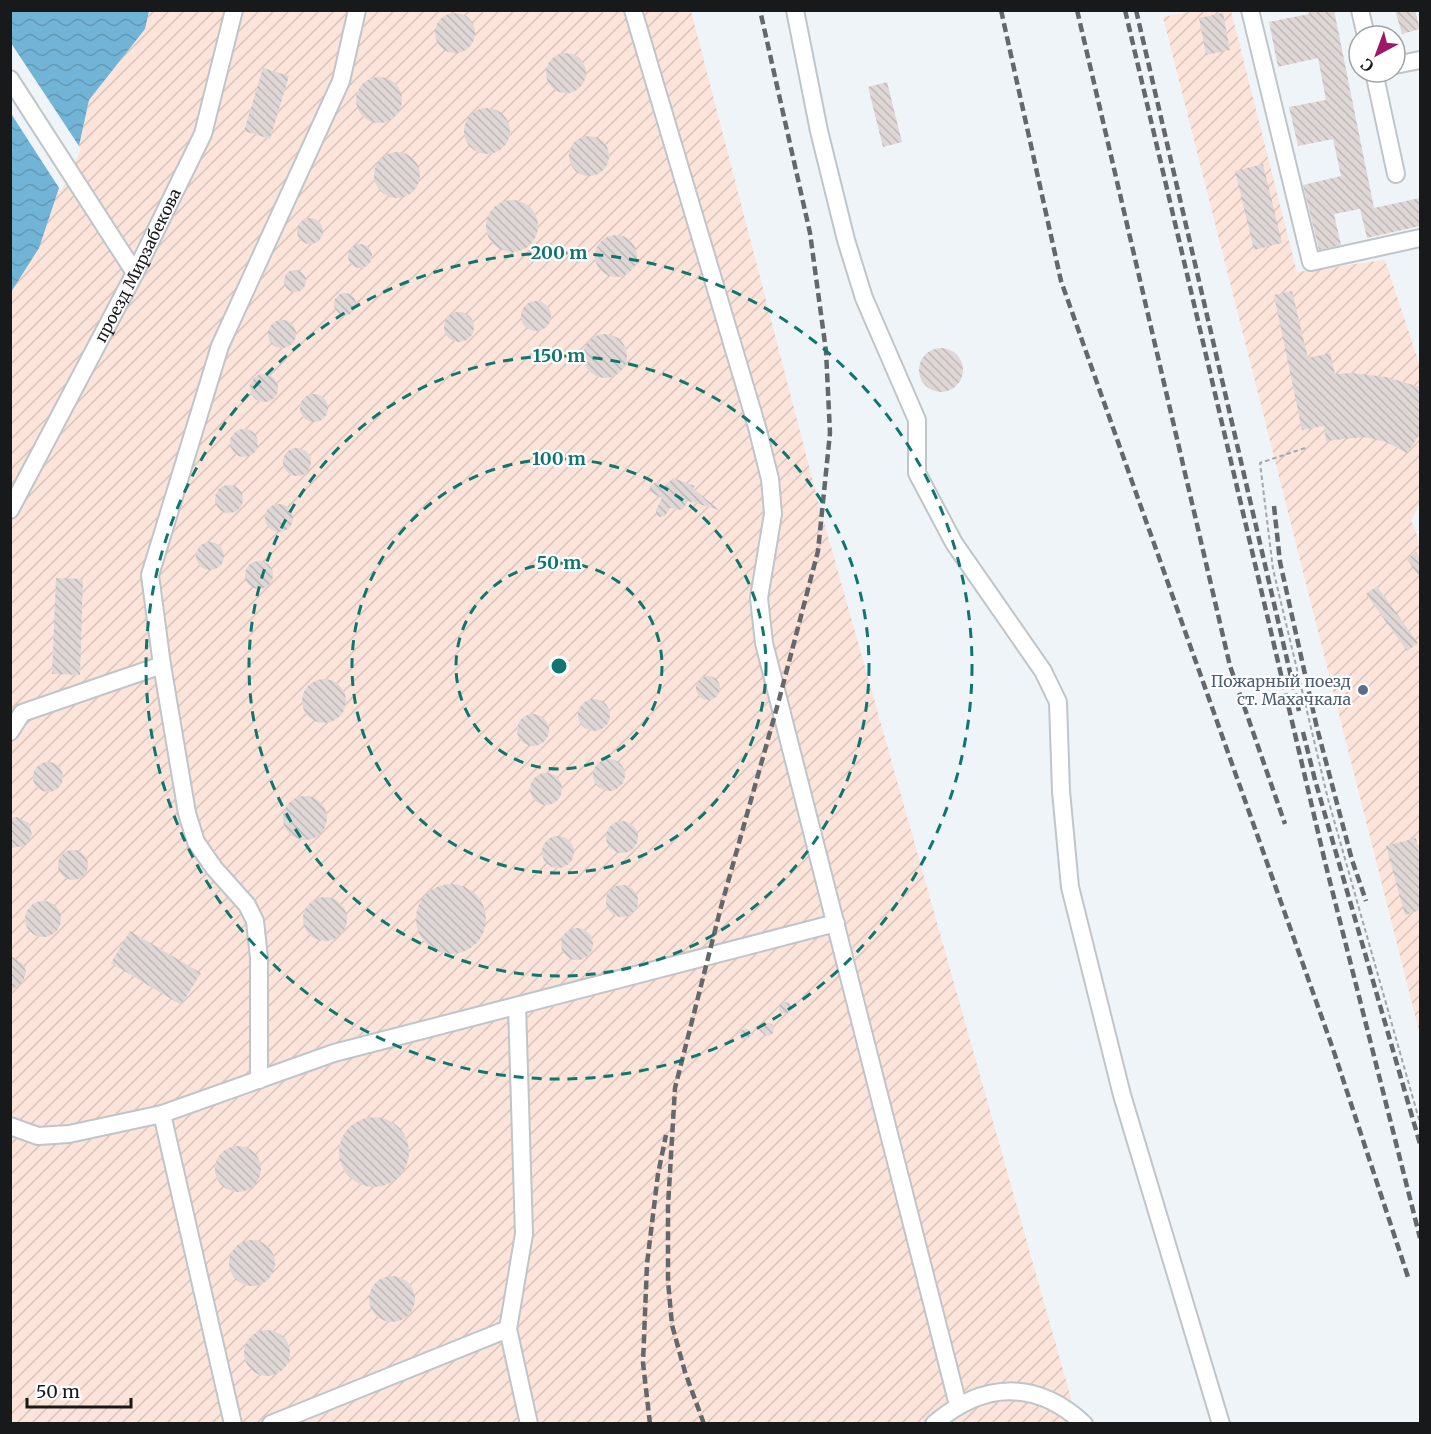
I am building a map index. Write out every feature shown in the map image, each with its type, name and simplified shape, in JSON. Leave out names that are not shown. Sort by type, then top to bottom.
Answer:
[{"type":"street","name":"проезд Мирзабекова","points":[[10,510],[135,273],[203,134],[234,10]]},
{"type":"street","points":[[259,1080],[259,958],[255,921],[247,904],[214,868],[196,842],[187,813],[162,665],[150,575],[220,346],[341,81],[357,10]]},
{"type":"street","points":[[633,10],[757,427],[770,479],[773,514],[759,597],[764,643],[958,1405]]},
{"type":"street","points":[[795,10],[819,131],[846,240],[864,298],[917,420],[917,473],[954,543],[1021,637],[1043,671],[1058,702],[1061,791],[1070,887],[1122,1095],[1221,1424]]},
{"type":"street","points":[[1250,10],[1311,262],[1420,238]]},
{"type":"street","points":[[10,79],[135,273]]},
{"type":"street","points":[[1377,84],[1396,174]]},
{"type":"street","points":[[10,732],[22,713],[162,665]]},
{"type":"street","points":[[10,1126],[38,1136],[69,1134],[162,1114],[334,1053],[836,923]]},
{"type":"street","points":[[517,1006],[524,1234],[508,1329],[529,1424]]},
{"type":"street","points":[[162,1114],[233,1424]]},
{"type":"street","points":[[271,1424],[508,1329]]},
{"type":"street","points":[[934,1424],[958,1405],[1006,1390],[1051,1399],[1084,1424]]},
{"type":"path","points":[[1305,448],[1260,463],[1274,569],[1328,799],[1420,1123]]},
{"type":"shaded area","points":[[149,11],[691,11],[817,497],[1078,1423],[11,1423],[10,292],[38,248],[59,188],[79,146],[89,100],[145,29]]},
{"type":"shaded area","points":[[1193,11],[1231,11],[1297,272],[1385,260],[1420,366],[1420,503],[1411,521],[1420,542],[1420,1035],[1163,17]]},
{"type":"water","points":[[11,11],[149,11],[145,29],[89,100],[79,146],[59,188],[39,248],[11,292]]},
{"type":"pier","points":[[11,43],[81,149],[61,191],[10,112]]},
{"type":"building","points":[[1308,10],[1334,10],[1347,84],[1349,84],[1374,208],[1420,198],[1420,226],[1367,238],[1360,209],[1334,214],[1341,245],[1319,250],[1303,185],[1341,176],[1333,139],[1298,146],[1289,107],[1326,100],[1318,58],[1278,67],[1269,22],[1309,14]]},
{"type":"building","points":[[1395,10],[1415,10],[1420,29],[1407,33],[1407,24],[1399,24]]},
{"type":"building","points":[[455,13],[469,19],[475,33],[469,47],[455,53],[441,47],[435,33],[441,19]]},
{"type":"building","points":[[1223,13],[1230,50],[1206,55],[1199,18]]},
{"type":"building","points":[[566,53],[580,59],[586,73],[580,87],[566,93],[552,87],[546,73],[552,59]]},
{"type":"building","points":[[263,68],[289,76],[270,139],[244,131]]},
{"type":"building","points":[[379,77],[388,78],[396,83],[401,91],[401,109],[396,117],[388,122],[379,123],[370,122],[362,117],[357,109],[356,100],[357,91],[362,83],[370,78]]},
{"type":"building","points":[[887,82],[902,142],[883,147],[868,87]]},
{"type":"building","points":[[487,108],[503,115],[510,131],[503,147],[487,154],[471,147],[464,131],[471,115]]},
{"type":"building","points":[[589,136],[603,142],[609,156],[603,170],[589,176],[575,170],[569,156],[575,142]]},
{"type":"building","points":[[397,152],[406,153],[414,158],[419,166],[419,184],[414,192],[406,197],[397,198],[388,197],[380,192],[375,184],[374,175],[375,166],[380,158],[388,153]]},
{"type":"building","points":[[1263,164],[1282,243],[1254,250],[1235,171]]},
{"type":"building","points":[[512,200],[526,204],[534,212],[538,226],[534,240],[526,248],[512,252],[498,248],[490,240],[486,226],[490,212],[498,204]]},
{"type":"building","points":[[310,218],[319,222],[323,231],[319,240],[310,244],[301,240],[297,231],[301,222]]},
{"type":"building","points":[[616,235],[624,236],[631,241],[636,248],[636,264],[631,271],[624,276],[616,277],[608,276],[601,271],[596,264],[595,256],[596,248],[601,241],[608,236]]},
{"type":"building","points":[[360,244],[365,245],[371,251],[371,261],[365,267],[360,268],[355,267],[349,261],[348,256],[349,251],[355,245]]},
{"type":"building","points":[[295,270],[303,273],[306,281],[303,289],[295,292],[287,289],[284,281],[287,273]]},
{"type":"building","points":[[1292,291],[1308,358],[1330,353],[1335,374],[1353,373],[1386,377],[1420,387],[1420,434],[1407,453],[1386,442],[1364,437],[1326,441],[1324,426],[1302,430],[1274,295]]},
{"type":"building","points":[[345,293],[353,296],[356,304],[353,312],[345,315],[337,312],[334,304],[337,296]]},
{"type":"building","points":[[536,301],[547,305],[551,316],[547,327],[536,331],[525,327],[521,316],[525,305]]},
{"type":"building","points":[[459,312],[470,316],[474,327],[470,338],[459,342],[448,338],[444,327],[448,316]]},
{"type":"building","points":[[282,320],[292,324],[296,334],[292,344],[282,348],[272,344],[268,334],[272,324]]},
{"type":"building","points":[[605,334],[613,335],[621,340],[626,348],[626,364],[621,372],[613,377],[605,378],[597,377],[589,372],[584,364],[583,356],[584,348],[589,340],[597,335]]},
{"type":"building","points":[[941,348],[949,349],[957,354],[962,362],[962,378],[957,386],[949,391],[941,392],[933,391],[925,386],[920,378],[919,370],[920,362],[925,354],[933,349]]},
{"type":"building","points":[[264,374],[274,378],[278,388],[274,398],[264,402],[254,398],[250,388],[254,378]]},
{"type":"building","points":[[314,394],[324,398],[328,408],[324,418],[314,422],[304,418],[300,408],[304,398]]},
{"type":"building","points":[[244,429],[254,433],[258,443],[254,453],[244,457],[234,453],[230,443],[234,433]]},
{"type":"building","points":[[297,448],[307,452],[311,462],[307,472],[297,476],[287,472],[283,462],[287,452]]},
{"type":"building","points":[[673,478],[695,486],[693,488],[719,510],[688,501],[683,509],[670,508],[665,516],[659,517],[656,510],[662,498],[650,492],[650,486],[656,482],[665,486]]},
{"type":"building","points":[[229,485],[239,489],[243,499],[239,509],[229,513],[219,509],[215,499],[219,489]]},
{"type":"building","points":[[279,504],[289,508],[293,518],[289,528],[279,532],[269,528],[265,518],[269,508]]},
{"type":"building","points":[[210,542],[220,546],[224,556],[220,566],[210,570],[200,566],[196,556],[200,546]]},
{"type":"building","points":[[1416,552],[1420,559],[1420,578],[1407,559]]},
{"type":"building","points":[[259,561],[269,565],[273,575],[269,585],[259,589],[249,585],[245,575],[249,565]]},
{"type":"building","points":[[56,578],[83,579],[80,675],[52,674]]},
{"type":"building","points":[[1377,586],[1418,643],[1407,651],[1366,594]]},
{"type":"building","points":[[708,676],[717,679],[720,688],[717,697],[708,700],[699,697],[696,688],[699,679]]},
{"type":"building","points":[[324,679],[340,685],[346,701],[340,717],[324,723],[308,717],[302,701],[308,685]]},
{"type":"building","points":[[594,699],[605,704],[610,715],[605,726],[594,731],[583,726],[578,715],[583,704]]},
{"type":"building","points":[[533,714],[544,719],[549,730],[544,741],[533,746],[522,741],[517,730],[522,719]]},
{"type":"building","points":[[609,759],[620,764],[625,775],[620,786],[609,791],[598,786],[593,775],[598,764]]},
{"type":"building","points":[[48,762],[59,766],[63,777],[59,788],[48,792],[37,788],[33,777],[37,766]]},
{"type":"building","points":[[546,773],[557,778],[562,789],[557,800],[546,805],[535,800],[530,789],[535,778]]},
{"type":"building","points":[[305,796],[321,802],[327,818],[321,834],[305,840],[289,834],[283,818],[289,802]]},
{"type":"building","points":[[17,817],[29,823],[32,835],[25,846],[10,848],[10,818]]},
{"type":"building","points":[[622,821],[633,826],[638,837],[633,848],[622,853],[611,848],[606,837],[611,826]]},
{"type":"building","points":[[558,836],[569,841],[574,852],[569,863],[558,868],[547,863],[542,852],[547,841]]},
{"type":"building","points":[[1416,838],[1420,857],[1420,910],[1405,915],[1386,846]]},
{"type":"building","points":[[73,850],[84,854],[88,865],[84,876],[73,880],[62,876],[58,865],[62,854]]},
{"type":"building","points":[[444,884],[458,884],[471,890],[480,899],[486,912],[486,926],[476,944],[458,954],[444,954],[431,948],[422,939],[416,926],[416,912],[422,899],[431,890]]},
{"type":"building","points":[[622,885],[633,890],[638,901],[633,912],[622,917],[611,912],[606,901],[611,890]]},
{"type":"building","points":[[325,897],[341,903],[347,919],[341,935],[325,941],[309,935],[303,919],[309,903]]},
{"type":"building","points":[[43,901],[56,906],[61,919],[56,932],[43,937],[30,932],[25,919],[30,906]]},
{"type":"building","points":[[577,928],[588,933],[593,944],[588,955],[577,960],[566,955],[561,944],[566,933]]},
{"type":"building","points":[[130,931],[201,973],[181,1005],[111,963]]},
{"type":"building","points":[[10,955],[24,965],[26,972],[23,982],[10,991]]},
{"type":"building","points":[[787,1002],[791,1008],[787,1014],[783,1014],[779,1006]]},
{"type":"building","points":[[767,1023],[772,1024],[774,1028],[773,1033],[769,1036],[759,1030]]},
{"type":"building","points":[[746,1028],[754,1034],[745,1040],[741,1038],[739,1032]]},
{"type":"building","points":[[381,1117],[394,1123],[403,1132],[407,1138],[409,1152],[407,1166],[399,1177],[388,1185],[367,1187],[349,1177],[341,1166],[339,1145],[349,1127],[360,1119]]},
{"type":"building","points":[[243,1146],[255,1152],[260,1160],[260,1178],[255,1186],[247,1191],[233,1192],[225,1189],[218,1182],[215,1164],[218,1156],[225,1149]]},
{"type":"building","points":[[257,1240],[269,1246],[274,1254],[274,1272],[269,1280],[261,1285],[247,1286],[239,1283],[232,1276],[229,1258],[232,1250],[239,1243]]},
{"type":"building","points":[[397,1276],[409,1282],[414,1290],[414,1308],[409,1316],[401,1321],[387,1322],[379,1319],[372,1312],[369,1294],[372,1286],[379,1279]]},
{"type":"building","points":[[272,1330],[284,1336],[289,1344],[289,1362],[284,1370],[276,1375],[262,1376],[254,1373],[247,1366],[244,1348],[247,1340],[254,1333]]},
{"type":"railway","points":[[704,1424],[685,1372],[672,1325],[668,1281],[668,1206],[675,1088],[721,907],[818,551],[830,433],[826,351],[810,233],[760,10]]},
{"type":"railway","points":[[1001,10],[1061,281],[1333,1049],[1408,1277]]},
{"type":"railway","points":[[1077,10],[1230,666],[1285,824]]},
{"type":"railway","points":[[1125,10],[1325,862],[1420,1238]]},
{"type":"railway","points":[[1136,10],[1299,711]]},
{"type":"railway","points":[[1274,506],[1280,562],[1317,728],[1352,860],[1366,901]]},
{"type":"railway","points":[[1303,732],[1420,1144]]},
{"type":"railway","points":[[650,1424],[643,1363],[647,1264],[658,1174],[666,1135]]},
{"type":"place","name":"Пожарный поезд ст. Махачкала","points":[[1363,690]]}]
